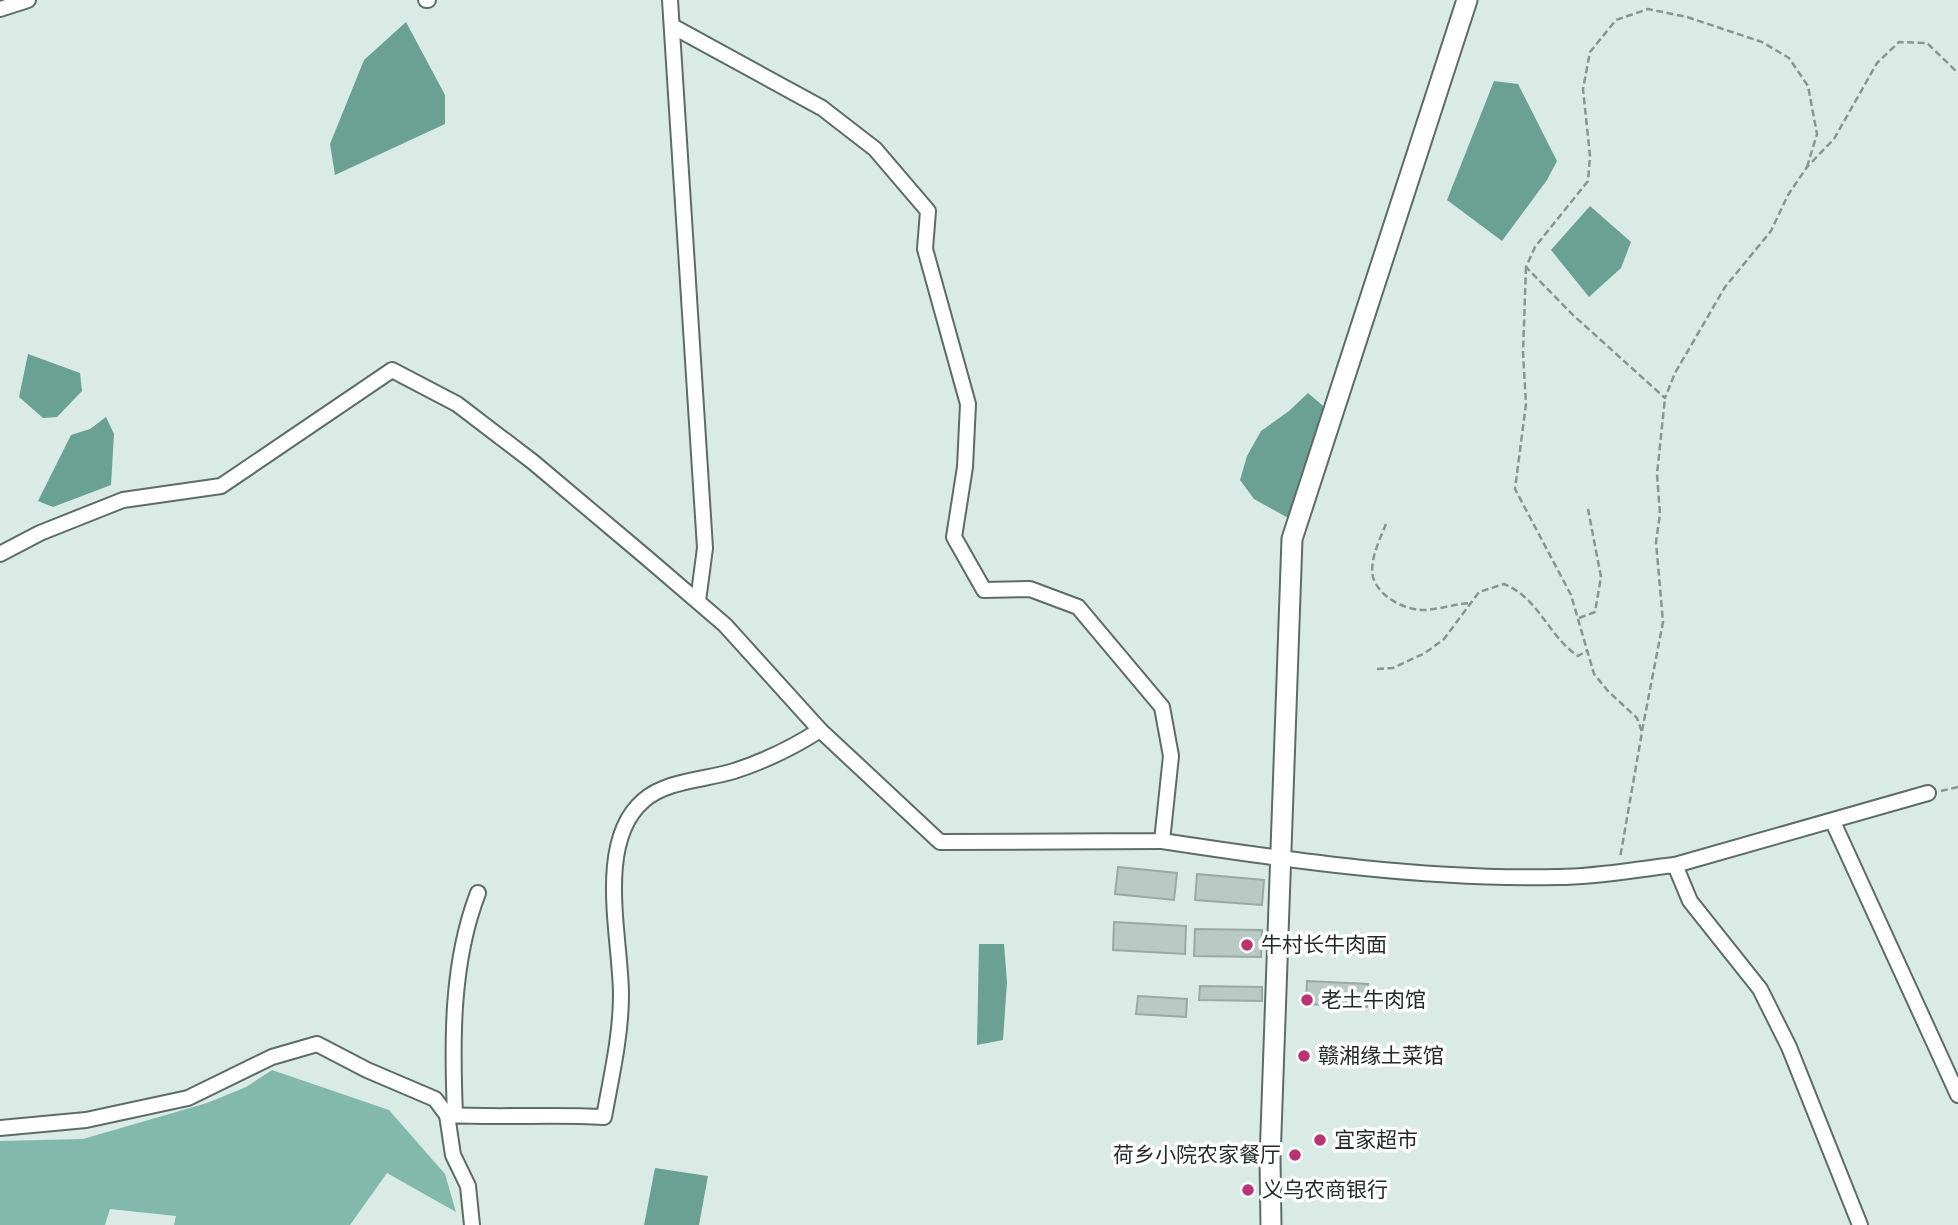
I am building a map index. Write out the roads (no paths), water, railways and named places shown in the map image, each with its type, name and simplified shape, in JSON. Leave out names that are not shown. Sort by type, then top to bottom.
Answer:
[{"type":"street","points":[[0,9],[28,0]]},
{"type":"street","points":[[670,0],[705,548],[698,601]]},
{"type":"street","points":[[1271,1225],[1292,539],[1467,0]]},
{"type":"street","points":[[671,26],[822,108],[875,149],[928,211],[925,249],[968,404],[965,467],[954,537],[984,590],[1030,589],[1077,607],[1162,707],[1171,756],[1162,841]]},
{"type":"street","points":[[0,554],[40,533],[123,500],[221,486],[392,370],[457,404],[533,462],[698,601],[725,625],[820,730],[940,842],[1162,841],[1281,859],[1465,877],[1562,877],[1675,865],[1928,793]]},
{"type":"street","points":[[0,1128],[86,1120],[188,1098],[272,1056],[317,1044],[367,1070],[435,1099],[451,1115],[504,1117],[552,1114],[604,1117],[621,995],[615,935],[615,879],[620,830],[644,800],[677,785],[732,772],[786,752],[820,730]]},
{"type":"street","points":[[1833,822],[1958,1095]]},
{"type":"street","points":[[1675,865],[1690,901],[1760,989],[1789,1047],[1860,1225]]},
{"type":"street","points":[[472,1225],[468,1186],[453,1155],[451,1115],[457,992],[467,921],[478,893]]},
{"type":"place","name":"牛村长牛肉面","points":[[1247,945]]},
{"type":"place","name":"老土牛肉馆","points":[[1307,1000]]},
{"type":"place","name":"赣湘缘土菜馆","points":[[1304,1056]]},
{"type":"place","name":"宜家超市","points":[[1320,1140]]},
{"type":"place","name":"荷乡小院农家餐厅","points":[[1295,1155]]},
{"type":"place","name":"义乌农商银行","points":[[1248,1190]]}]
